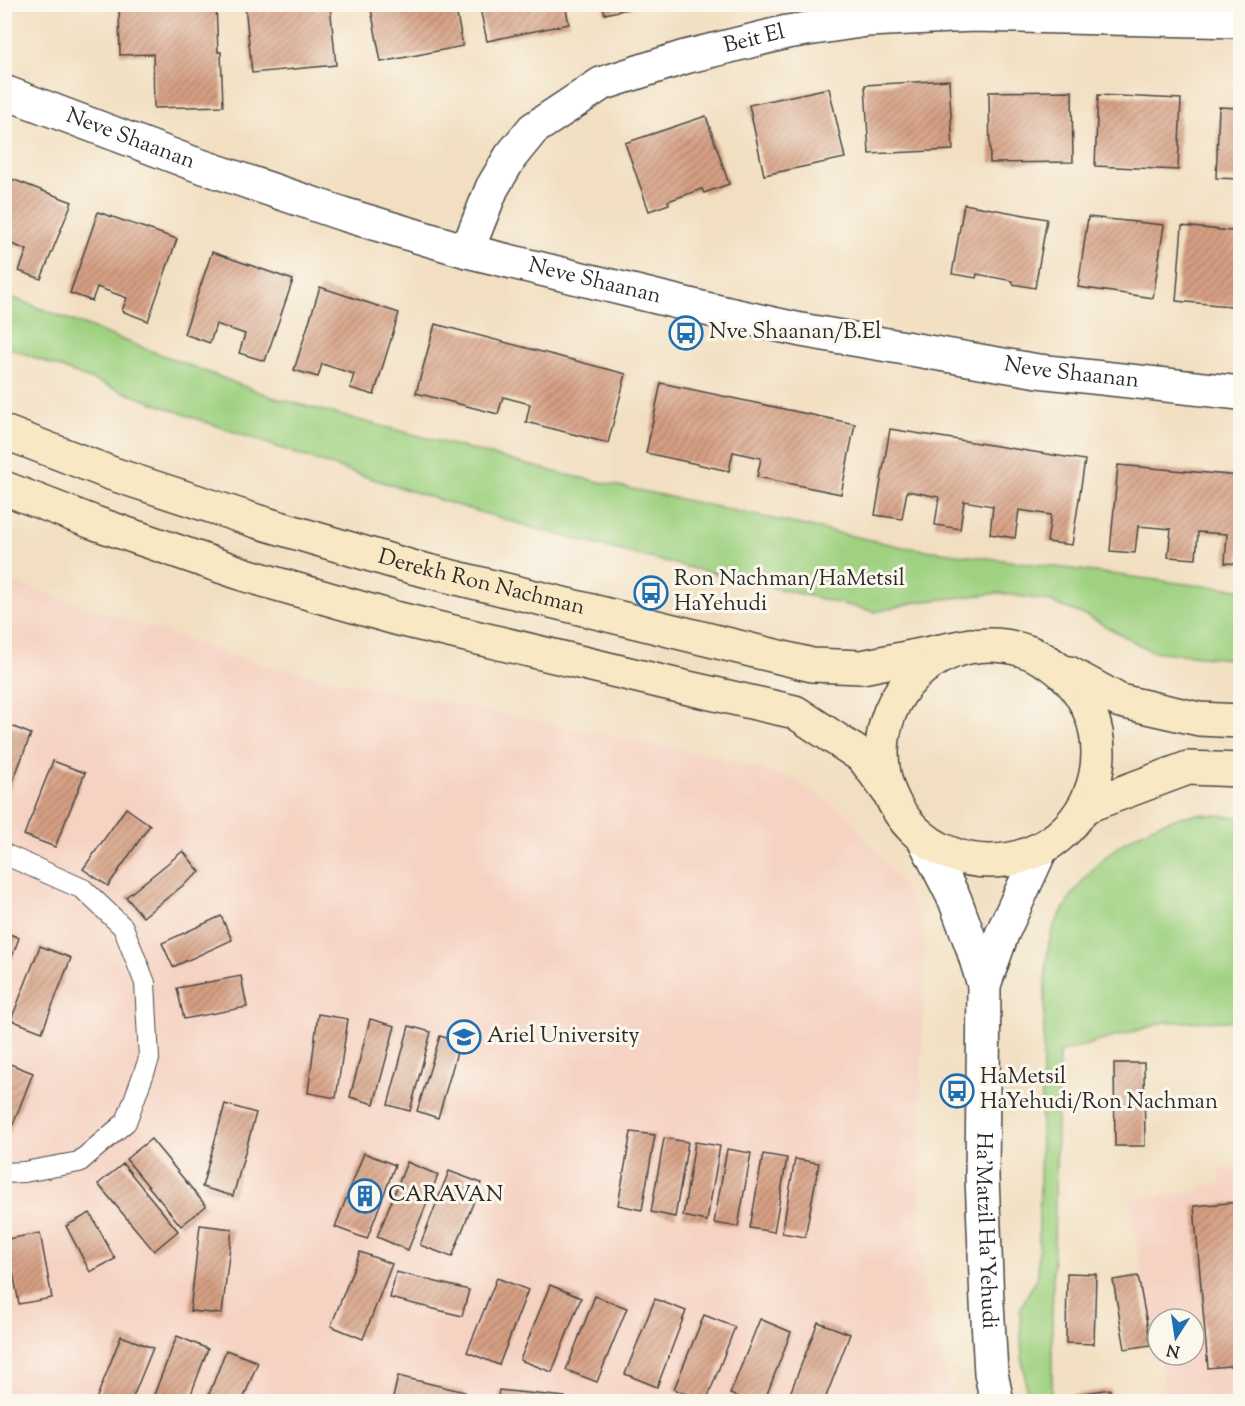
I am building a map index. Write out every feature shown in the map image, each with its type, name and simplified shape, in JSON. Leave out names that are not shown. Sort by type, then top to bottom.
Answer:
[{"type":"main road","name":"Derekh Ron Nachman","points":[[4,432],[113,474],[256,521],[412,567],[812,665],[862,667],[971,645]]},
{"type":"main road","points":[[4,488],[95,523],[257,579],[406,620],[795,712],[863,757],[888,791],[902,818],[924,839],[951,854],[981,861],[1012,859],[1041,849],[1065,831],[1084,807],[1097,772],[1098,735],[1085,700],[1062,671],[1031,652]]},
{"type":"main road","points":[[888,791],[881,760],[881,749],[883,728],[895,699],[914,674],[940,656],[971,645],[1001,645],[1031,652],[1120,701],[1199,719],[1240,721]]},
{"type":"main road","points":[[1084,807],[1188,768],[1240,770]]},
{"type":"street","name":"Beit El","points":[[467,251],[492,188],[511,156],[533,129],[601,84],[685,57],[787,32],[867,20],[974,15],[1240,21]]},
{"type":"street","name":"Neve Shaanan","points":[[4,92],[192,163],[343,214],[467,251],[801,330],[1038,371],[1240,393]]},
{"type":"street","name":"Ha'Matzil Ha'Yehudi","points":[[924,839],[955,900],[984,985],[982,1177],[987,1314],[991,1373],[997,1401]]},
{"type":"street","name":"Ha'Matzil Ha'Yehudi","points":[[984,985],[1002,934],[1041,849]]},
{"type":"lane","points":[[4,854],[82,889],[123,927],[145,983],[149,1059],[126,1122],[79,1162],[24,1172],[4,1173]]},
{"type":"shaded area","name":"Ariel University","points":[[5,579],[267,666],[706,755],[788,777],[848,815],[898,879],[917,914],[924,944],[919,1222],[926,1299],[952,1401],[5,1402]]},
{"type":"shaded area","points":[[1240,1168],[1240,1401],[1169,1401],[1161,1367],[1206,1367],[1206,1307],[1147,1307],[1130,1198],[1203,1191],[1202,1186],[1221,1185],[1218,1169]]},
{"type":"green space","points":[[5,295],[272,397],[563,474],[903,547],[1240,589],[1240,660],[1151,651],[1089,617],[1048,601],[1000,593],[917,602],[876,612],[638,555],[489,515],[210,424],[5,346]]},
{"type":"green space","points":[[1199,814],[1240,817],[1240,1021],[1166,1022],[1059,1053],[1052,1401],[1028,1401],[1022,1356],[1020,1309],[1038,1275],[1046,976],[1053,929],[1078,887],[1091,871],[1122,844],[1158,824]]},
{"type":"building","points":[[119,4],[216,4],[223,106],[154,108],[153,54],[120,55]]},
{"type":"building","points":[[370,4],[455,4],[463,46],[381,62]]},
{"type":"building","points":[[479,4],[565,4],[569,24],[487,41]]},
{"type":"building","points":[[602,4],[631,4],[632,8],[605,14]]},
{"type":"building","points":[[245,5],[330,5],[336,65],[252,73]]},
{"type":"building","points":[[949,80],[953,150],[869,154],[865,85]]},
{"type":"building","points":[[829,88],[845,158],[764,175],[749,105]]},
{"type":"building","points":[[1072,91],[1073,162],[990,163],[989,92]]},
{"type":"building","points":[[1098,95],[1181,99],[1178,170],[1095,166]]},
{"type":"building","points":[[1219,107],[1240,108],[1240,179],[1216,178]]},
{"type":"building","points":[[706,116],[729,184],[704,193],[702,189],[668,201],[669,204],[649,211],[625,143]]},
{"type":"building","points":[[4,176],[72,202],[41,279],[19,271],[27,250],[4,241]]},
{"type":"building","points":[[964,204],[1047,219],[1035,288],[977,274],[976,278],[952,274]]},
{"type":"building","points":[[98,212],[177,239],[148,321],[122,311],[127,298],[97,287],[92,301],[70,293]]},
{"type":"building","points":[[1088,217],[1164,225],[1153,298],[1078,287]]},
{"type":"building","points":[[1182,226],[1240,232],[1240,307],[1176,301]]},
{"type":"building","points":[[212,252],[293,280],[265,361],[239,353],[245,334],[216,324],[210,343],[184,334]]},
{"type":"building","points":[[320,287],[399,313],[374,395],[350,388],[354,374],[322,364],[318,377],[294,370]]},
{"type":"building","points":[[435,324],[626,374],[608,443],[526,422],[530,404],[503,397],[498,414],[416,393]]},
{"type":"building","points":[[661,383],[855,424],[841,494],[757,477],[761,458],[733,452],[729,471],[646,453]]},
{"type":"building","points":[[890,429],[1085,460],[1072,545],[1047,542],[1051,515],[1019,510],[1015,538],[990,534],[993,506],[964,501],[960,529],[935,525],[939,497],[907,491],[902,519],[875,515]]},
{"type":"building","points":[[1118,465],[1240,476],[1240,564],[1225,563],[1227,534],[1198,532],[1196,559],[1168,557],[1171,529],[1138,526],[1135,553],[1110,551]]},
{"type":"building","points":[[4,723],[31,734],[5,802],[4,802]]},
{"type":"building","points":[[53,761],[85,773],[55,847],[24,835]]},
{"type":"building","points":[[126,808],[150,825],[108,886],[83,869]]},
{"type":"building","points":[[183,851],[200,872],[143,917],[126,897]]},
{"type":"building","points":[[221,916],[232,940],[173,967],[162,943]]},
{"type":"building","points":[[5,932],[19,938],[5,976]]},
{"type":"building","points":[[40,946],[71,958],[42,1032],[11,1020]]},
{"type":"building","points":[[241,976],[247,1007],[184,1019],[177,988]]},
{"type":"building","points":[[318,1014],[348,1019],[336,1098],[308,1093]]},
{"type":"building","points":[[370,1019],[395,1026],[374,1104],[350,1097]]},
{"type":"building","points":[[409,1026],[431,1032],[410,1111],[388,1105]]},
{"type":"building","points":[[440,1036],[460,1042],[438,1118],[417,1111]]},
{"type":"building","points":[[5,1062],[33,1073],[5,1145]]},
{"type":"building","points":[[1114,1063],[1144,1063],[1145,1146],[1115,1146]]},
{"type":"building","points":[[225,1104],[256,1113],[233,1196],[202,1187]]},
{"type":"building","points":[[631,1132],[655,1135],[642,1210],[618,1205]]},
{"type":"building","points":[[664,1138],[688,1142],[675,1217],[651,1212]]},
{"type":"building","points":[[151,1139],[206,1206],[181,1226],[126,1159]]},
{"type":"building","points":[[695,1142],[720,1146],[707,1221],[683,1216]]},
{"type":"building","points":[[727,1149],[751,1153],[738,1227],[714,1223]]},
{"type":"building","name":"CARAVAN","points":[[364,1153],[395,1165],[367,1239],[335,1227]]},
{"type":"building","points":[[763,1154],[787,1158],[774,1232],[750,1228]]},
{"type":"building","points":[[795,1159],[819,1163],[805,1237],[782,1233]]},
{"type":"building","points":[[407,1162],[438,1175],[408,1250],[377,1237]]},
{"type":"building","points":[[123,1164],[178,1231],[154,1251],[98,1184]]},
{"type":"building","points":[[449,1171],[481,1183],[452,1257],[420,1245]]},
{"type":"building","points":[[1239,1202],[1240,1365],[1208,1368],[1206,1307],[1203,1307],[1194,1206]]},
{"type":"building","points":[[90,1213],[115,1259],[90,1272],[66,1226]]},
{"type":"building","points":[[200,1225],[232,1229],[222,1314],[190,1311]]},
{"type":"building","points":[[40,1233],[52,1298],[19,1304],[7,1239]]},
{"type":"building","points":[[360,1252],[392,1264],[363,1339],[331,1326]]},
{"type":"building","points":[[396,1272],[469,1290],[462,1316],[390,1298]]},
{"type":"building","points":[[1067,1273],[1096,1274],[1094,1344],[1066,1343]]},
{"type":"building","points":[[1138,1276],[1146,1318],[1146,1346],[1125,1349],[1113,1280]]},
{"type":"building","points":[[497,1278],[528,1290],[499,1365],[467,1352]]},
{"type":"building","points":[[550,1285],[581,1298],[552,1372],[520,1360]]},
{"type":"building","points":[[595,1296],[627,1308],[597,1382],[566,1370]]},
{"type":"building","points":[[655,1299],[686,1311],[657,1387],[625,1374]]},
{"type":"building","points":[[704,1315],[735,1327],[706,1402],[674,1389]]},
{"type":"building","points":[[760,1319],[791,1332],[764,1402],[750,1402],[730,1394]]},
{"type":"building","points":[[818,1322],[850,1334],[824,1402],[802,1402],[789,1396]]},
{"type":"building","points":[[121,1336],[153,1348],[131,1402],[95,1402]]},
{"type":"building","points":[[177,1336],[208,1349],[188,1402],[151,1402]]},
{"type":"building","points":[[226,1350],[258,1362],[242,1402],[206,1402]]},
{"type":"building","points":[[398,1376],[465,1392],[462,1402],[392,1402]]},
{"type":"building","points":[[1110,1389],[1112,1402],[1066,1402],[1065,1396]]},
{"type":"building","points":[[499,1390],[565,1397],[565,1402],[497,1402]]},
{"type":"place","name":"Nve Shaanan/B.El","points":[[686,333]]},
{"type":"place","name":"Ron Nachman/HaMetsil HaYehudi","points":[[651,593]]},
{"type":"place","name":"Ariel University","points":[[464,1037]]},
{"type":"place","name":"HaMetsil HaYehudi/Ron Nachman","points":[[957,1091]]},
{"type":"place","name":"CARAVAN","points":[[365,1196]]}]
